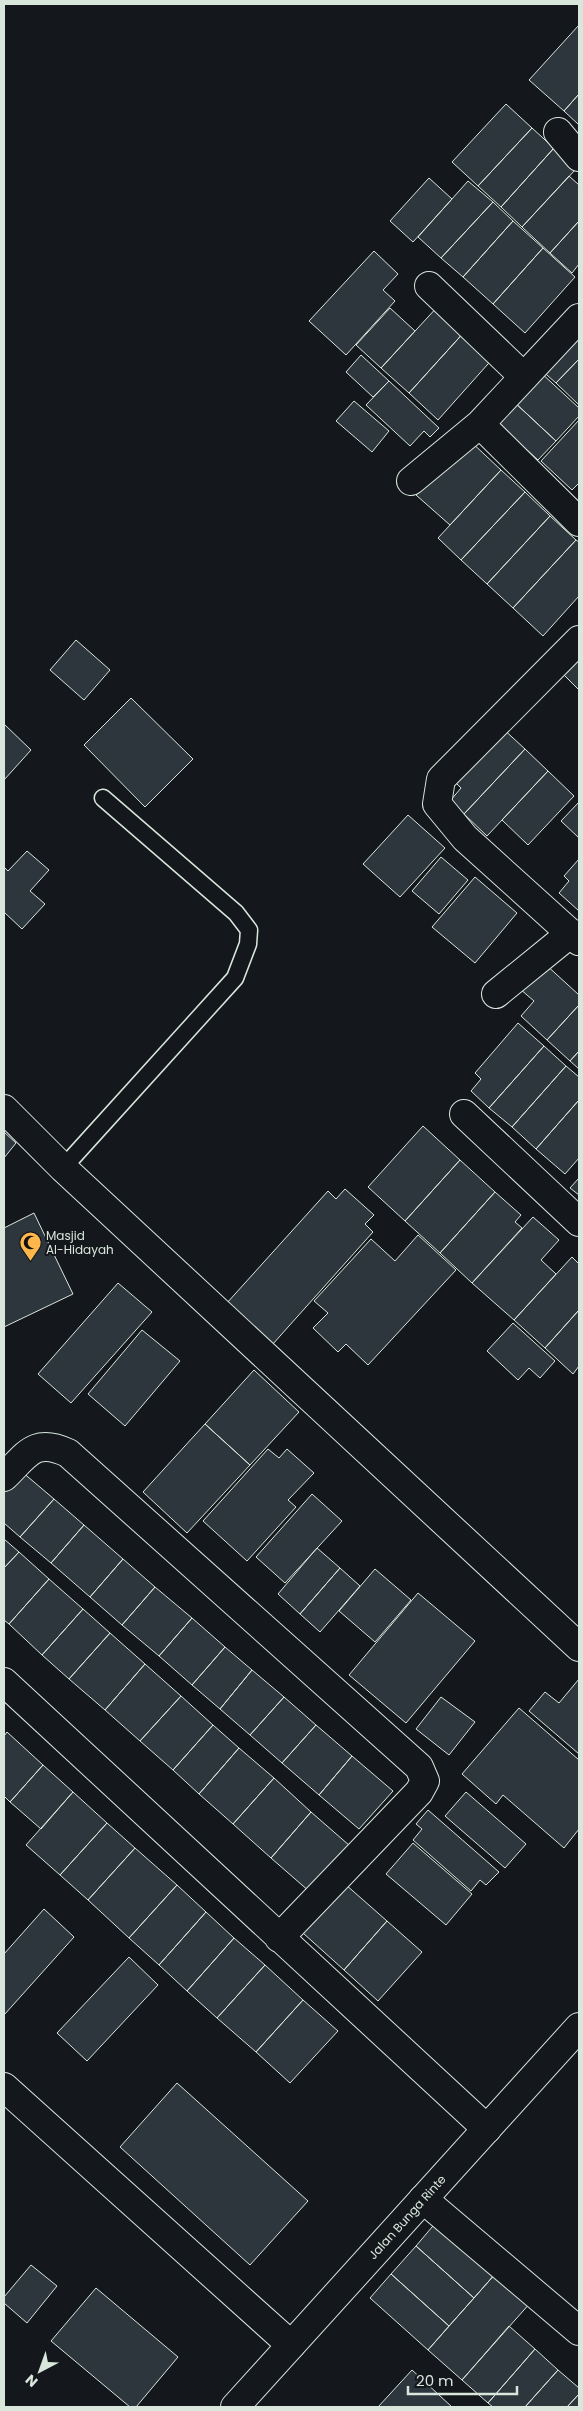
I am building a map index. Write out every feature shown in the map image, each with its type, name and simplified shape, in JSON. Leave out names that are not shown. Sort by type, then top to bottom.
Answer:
[{"type":"street","points":[[558,132],[579,157]]},
{"type":"street","points":[[429,286],[524,377]]},
{"type":"street","points":[[411,481],[480,424],[579,318]]},
{"type":"street","points":[[480,424],[579,522]]},
{"type":"street","points":[[496,994],[575,937],[465,838],[437,804],[441,779],[579,640]]},
{"type":"street","points":[[4,1109],[63,1168],[579,1648]]},
{"type":"street","points":[[464,1114],[579,1222]]},
{"type":"street","points":[[4,1477],[33,1449],[52,1445],[68,1453],[419,1767],[425,1781],[419,1792],[279,1938]]},
{"type":"street","points":[[4,1682],[487,2129]]},
{"type":"street","name":"Jalan Bunga Rinte","points":[[235,2407],[579,2027]]},
{"type":"street","points":[[4,2087],[291,2345]]},
{"type":"street","points":[[423,2199],[579,2331]]},
{"type":"lane","points":[[63,1168],[235,978],[248,944],[249,930],[236,913],[103,798]]},
{"type":"building","points":[[579,25],[579,94],[564,111],[529,80]]},
{"type":"building","points":[[579,94],[579,125],[564,111]]},
{"type":"building","points":[[506,104],[532,128],[478,186],[452,162]]},
{"type":"building","points":[[532,128],[554,148],[501,207],[478,186]]},
{"type":"building","points":[[554,148],[576,169],[522,227],[501,207]]},
{"type":"building","points":[[569,176],[579,185],[579,221],[550,253],[522,227]]},
{"type":"building","points":[[429,178],[452,199],[413,242],[390,221]]},
{"type":"building","points":[[468,181],[493,202],[441,258],[418,237]]},
{"type":"building","points":[[493,202],[513,221],[463,277],[441,258]]},
{"type":"building","points":[[513,221],[543,248],[493,304],[463,277]]},
{"type":"building","points":[[579,221],[579,264],[572,273],[550,253]]},
{"type":"building","points":[[543,248],[575,277],[525,333],[493,304]]},
{"type":"building","points":[[374,251],[398,274],[383,290],[395,301],[346,355],[309,321]]},
{"type":"building","points":[[440,304],[467,329],[409,393],[381,368]]},
{"type":"building","points":[[390,308],[415,331],[381,368],[356,345]]},
{"type":"building","points":[[467,329],[496,355],[438,420],[409,393]]},
{"type":"building","points":[[579,330],[579,359],[556,383],[539,368]]},
{"type":"building","points":[[361,355],[389,381],[373,397],[346,372]]},
{"type":"building","points":[[579,359],[579,405],[556,383]]},
{"type":"building","points":[[539,371],[579,408],[579,416],[556,441],[512,400]]},
{"type":"building","points":[[389,381],[439,428],[430,437],[424,431],[410,446],[366,405]]},
{"type":"building","points":[[512,400],[556,441],[538,460],[494,420]]},
{"type":"building","points":[[354,401],[389,431],[372,452],[336,421]]},
{"type":"building","points":[[579,420],[579,483],[572,490],[541,461]]},
{"type":"building","points":[[468,439],[501,470],[450,525],[416,495]]},
{"type":"building","points":[[501,470],[525,492],[461,560],[438,538]]},
{"type":"building","points":[[525,492],[550,516],[487,584],[461,560]]},
{"type":"building","points":[[550,516],[576,540],[513,608],[487,584]]},
{"type":"building","points":[[576,540],[579,542],[579,596],[543,636],[513,608]]},
{"type":"building","points":[[76,640],[110,670],[84,700],[50,670]]},
{"type":"building","points":[[579,658],[579,690],[563,674]]},
{"type":"building","points":[[131,698],[193,759],[145,807],[84,745]]},
{"type":"building","points":[[4,724],[31,750],[4,780]]},
{"type":"building","points":[[500,726],[525,749],[464,814],[450,801],[461,788],[451,778]]},
{"type":"building","points":[[525,749],[548,771],[487,836],[464,814]]},
{"type":"building","points":[[548,771],[574,796],[528,845],[502,820]]},
{"type":"building","points":[[579,802],[579,838],[561,821]]},
{"type":"building","points":[[408,815],[445,848],[400,897],[363,864]]},
{"type":"building","points":[[27,851],[49,870],[30,891],[45,904],[22,929],[4,912],[4,867],[8,871]]},
{"type":"building","points":[[441,857],[468,880],[439,914],[412,891]]},
{"type":"building","points":[[579,859],[579,911],[559,893],[569,881],[564,876]]},
{"type":"building","points":[[475,877],[517,913],[475,963],[432,927]]},
{"type":"building","points":[[544,963],[579,995],[579,1005],[547,1040],[521,1016],[534,1001],[520,989]]},
{"type":"building","points":[[579,1005],[579,1051],[570,1061],[547,1040]]},
{"type":"building","points":[[518,1023],[544,1046],[489,1108],[471,1091],[481,1079],[475,1073]]},
{"type":"building","points":[[544,1046],[566,1066],[512,1127],[489,1108]]},
{"type":"building","points":[[579,1051],[579,1069],[570,1061]]},
{"type":"building","points":[[566,1066],[579,1077],[579,1100],[536,1149],[512,1127]]},
{"type":"building","points":[[579,1100],[579,1158],[565,1174],[536,1149]]},
{"type":"building","points":[[423,1126],[460,1160],[405,1221],[368,1187]]},
{"type":"building","points":[[4,1132],[16,1143],[4,1158]]},
{"type":"building","points":[[460,1160],[495,1192],[440,1253],[405,1221]]},
{"type":"building","points":[[579,1178],[579,1195],[570,1188]]},
{"type":"building","points":[[345,1189],[374,1215],[365,1224],[373,1232],[272,1345],[226,1304],[328,1191],[336,1199]]},
{"type":"building","points":[[495,1192],[521,1215],[515,1222],[522,1228],[472,1283],[440,1253]]},
{"type":"building","name":"Masjid Al-Hidayah","points":[[34,1213],[73,1294],[4,1327],[4,1228]]},
{"type":"building","points":[[533,1217],[559,1240],[541,1260],[556,1274],[514,1320],[472,1283]]},
{"type":"building","points":[[418,1235],[456,1270],[368,1365],[346,1344],[338,1352],[313,1328],[328,1313],[314,1301],[371,1239],[395,1261]]},
{"type":"building","points":[[572,1257],[579,1264],[579,1310],[545,1348],[514,1320]]},
{"type":"building","points":[[118,1283],[152,1312],[71,1403],[38,1374]]},
{"type":"building","points":[[579,1310],[579,1366],[573,1374],[545,1348]]},
{"type":"building","points":[[513,1323],[555,1361],[540,1378],[529,1368],[518,1380],[487,1351]]},
{"type":"building","points":[[142,1330],[180,1361],[125,1426],[88,1394]]},
{"type":"building","points":[[254,1370],[299,1412],[250,1465],[205,1424]]},
{"type":"building","points":[[205,1424],[250,1465],[187,1533],[143,1492]]},
{"type":"building","points":[[268,1449],[279,1458],[287,1449],[314,1473],[288,1500],[296,1507],[247,1561],[203,1521]]},
{"type":"building","points":[[21,1471],[54,1499],[20,1537],[4,1523],[4,1491]]},
{"type":"building","points":[[312,1494],[342,1521],[285,1583],[256,1557]]},
{"type":"building","points":[[54,1499],[84,1525],[51,1563],[20,1537]]},
{"type":"building","points":[[84,1525],[123,1559],[90,1597],[51,1563]]},
{"type":"building","points":[[4,1539],[19,1552],[4,1568]]},
{"type":"building","points":[[317,1548],[340,1568],[300,1614],[278,1594]]},
{"type":"building","points":[[19,1552],[49,1579],[9,1624],[4,1620],[4,1568]]},
{"type":"building","points":[[123,1559],[155,1587],[122,1625],[90,1597]]},
{"type":"building","points":[[340,1568],[360,1586],[320,1632],[300,1614]]},
{"type":"building","points":[[375,1569],[411,1600],[375,1642],[339,1611]]},
{"type":"building","points":[[49,1579],[83,1609],[42,1655],[9,1624]]},
{"type":"building","points":[[155,1587],[192,1618],[159,1656],[122,1625]]},
{"type":"building","points":[[418,1593],[475,1641],[406,1723],[349,1675]]},
{"type":"building","points":[[83,1609],[110,1633],[69,1679],[42,1655]]},
{"type":"building","points":[[192,1618],[225,1647],[192,1685],[159,1656]]},
{"type":"building","points":[[110,1633],[145,1664],[105,1710],[69,1679]]},
{"type":"building","points":[[225,1647],[252,1670],[220,1709],[192,1685]]},
{"type":"building","points":[[145,1664],[181,1696],[140,1741],[105,1710]]},
{"type":"building","points":[[252,1670],[284,1697],[250,1735],[220,1709]]},
{"type":"building","points":[[579,1679],[579,1754],[529,1711],[545,1692],[559,1703]]},
{"type":"building","points":[[181,1696],[213,1725],[173,1770],[140,1741]]},
{"type":"building","points":[[284,1697],[316,1725],[282,1763],[250,1735]]},
{"type":"building","points":[[441,1697],[475,1722],[449,1755],[416,1729]]},
{"type":"building","points":[[519,1708],[579,1760],[579,1829],[564,1848],[503,1795],[496,1804],[462,1774]]},
{"type":"building","points":[[213,1725],[239,1748],[199,1794],[173,1770]]},
{"type":"building","points":[[316,1725],[352,1756],[319,1795],[282,1763]]},
{"type":"building","points":[[7,1732],[43,1765],[10,1802],[4,1796],[4,1736]]},
{"type":"building","points":[[239,1748],[274,1778],[233,1824],[199,1794]]},
{"type":"building","points":[[352,1756],[393,1791],[359,1829],[319,1795]]},
{"type":"building","points":[[43,1765],[73,1792],[41,1829],[10,1802]]},
{"type":"building","points":[[274,1778],[311,1812],[271,1858],[233,1824]]},
{"type":"building","points":[[73,1792],[107,1823],[60,1875],[26,1845]]},
{"type":"building","points":[[466,1792],[526,1844],[505,1868],[445,1816]]},
{"type":"building","points":[[428,1810],[499,1872],[486,1885],[480,1880],[471,1891],[413,1840],[422,1829],[416,1824]]},
{"type":"building","points":[[311,1812],[350,1846],[310,1892],[271,1858]]},
{"type":"building","points":[[107,1823],[135,1848],[88,1900],[60,1875]]},
{"type":"building","points":[[413,1843],[472,1894],[446,1925],[386,1874]]},
{"type":"building","points":[[135,1848],[177,1885],[129,1938],[88,1900]]},
{"type":"building","points":[[345,1884],[387,1921],[344,1970],[303,1933]]},
{"type":"building","points":[[177,1885],[206,1912],[159,1965],[129,1938]]},
{"type":"building","points":[[44,1909],[74,1937],[4,2015],[4,1954]]},
{"type":"building","points":[[206,1912],[234,1938],[187,1991],[159,1965]]},
{"type":"building","points":[[387,1921],[422,1952],[378,2001],[344,1970]]},
{"type":"building","points":[[234,1938],[265,1965],[217,2018],[187,1991]]},
{"type":"building","points":[[129,1957],[158,1985],[87,2061],[57,2033]]},
{"type":"building","points":[[265,1965],[303,2000],[256,2052],[217,2018]]},
{"type":"building","points":[[303,2000],[338,2031],[290,2083],[256,2052]]},
{"type":"building","points":[[177,2083],[308,2201],[250,2265],[120,2147]]},
{"type":"building","points":[[438,2220],[496,2273],[474,2298],[416,2246]]},
{"type":"building","points":[[416,2246],[474,2298],[449,2326],[391,2274]]},
{"type":"building","points":[[31,2265],[57,2286],[27,2323],[4,2303],[4,2297]]},
{"type":"building","points":[[496,2273],[531,2302],[462,2380],[428,2350]]},
{"type":"building","points":[[391,2274],[449,2326],[428,2350],[370,2298]]},
{"type":"building","points":[[96,2288],[178,2357],[136,2407],[130,2407],[51,2341]]},
{"type":"building","points":[[509,2326],[535,2349],[488,2403],[462,2380]]},
{"type":"building","points":[[535,2349],[558,2370],[525,2407],[493,2407],[488,2403]]},
{"type":"building","points":[[412,2370],[452,2407],[378,2407]]},
{"type":"building","points":[[558,2370],[579,2388],[579,2394],[567,2407],[525,2407]]},
{"type":"building","points":[[579,2394],[579,2407],[567,2407]]},
{"type":"place","name":"Masjid Al-Hidayah","points":[[30,1261]]}]
